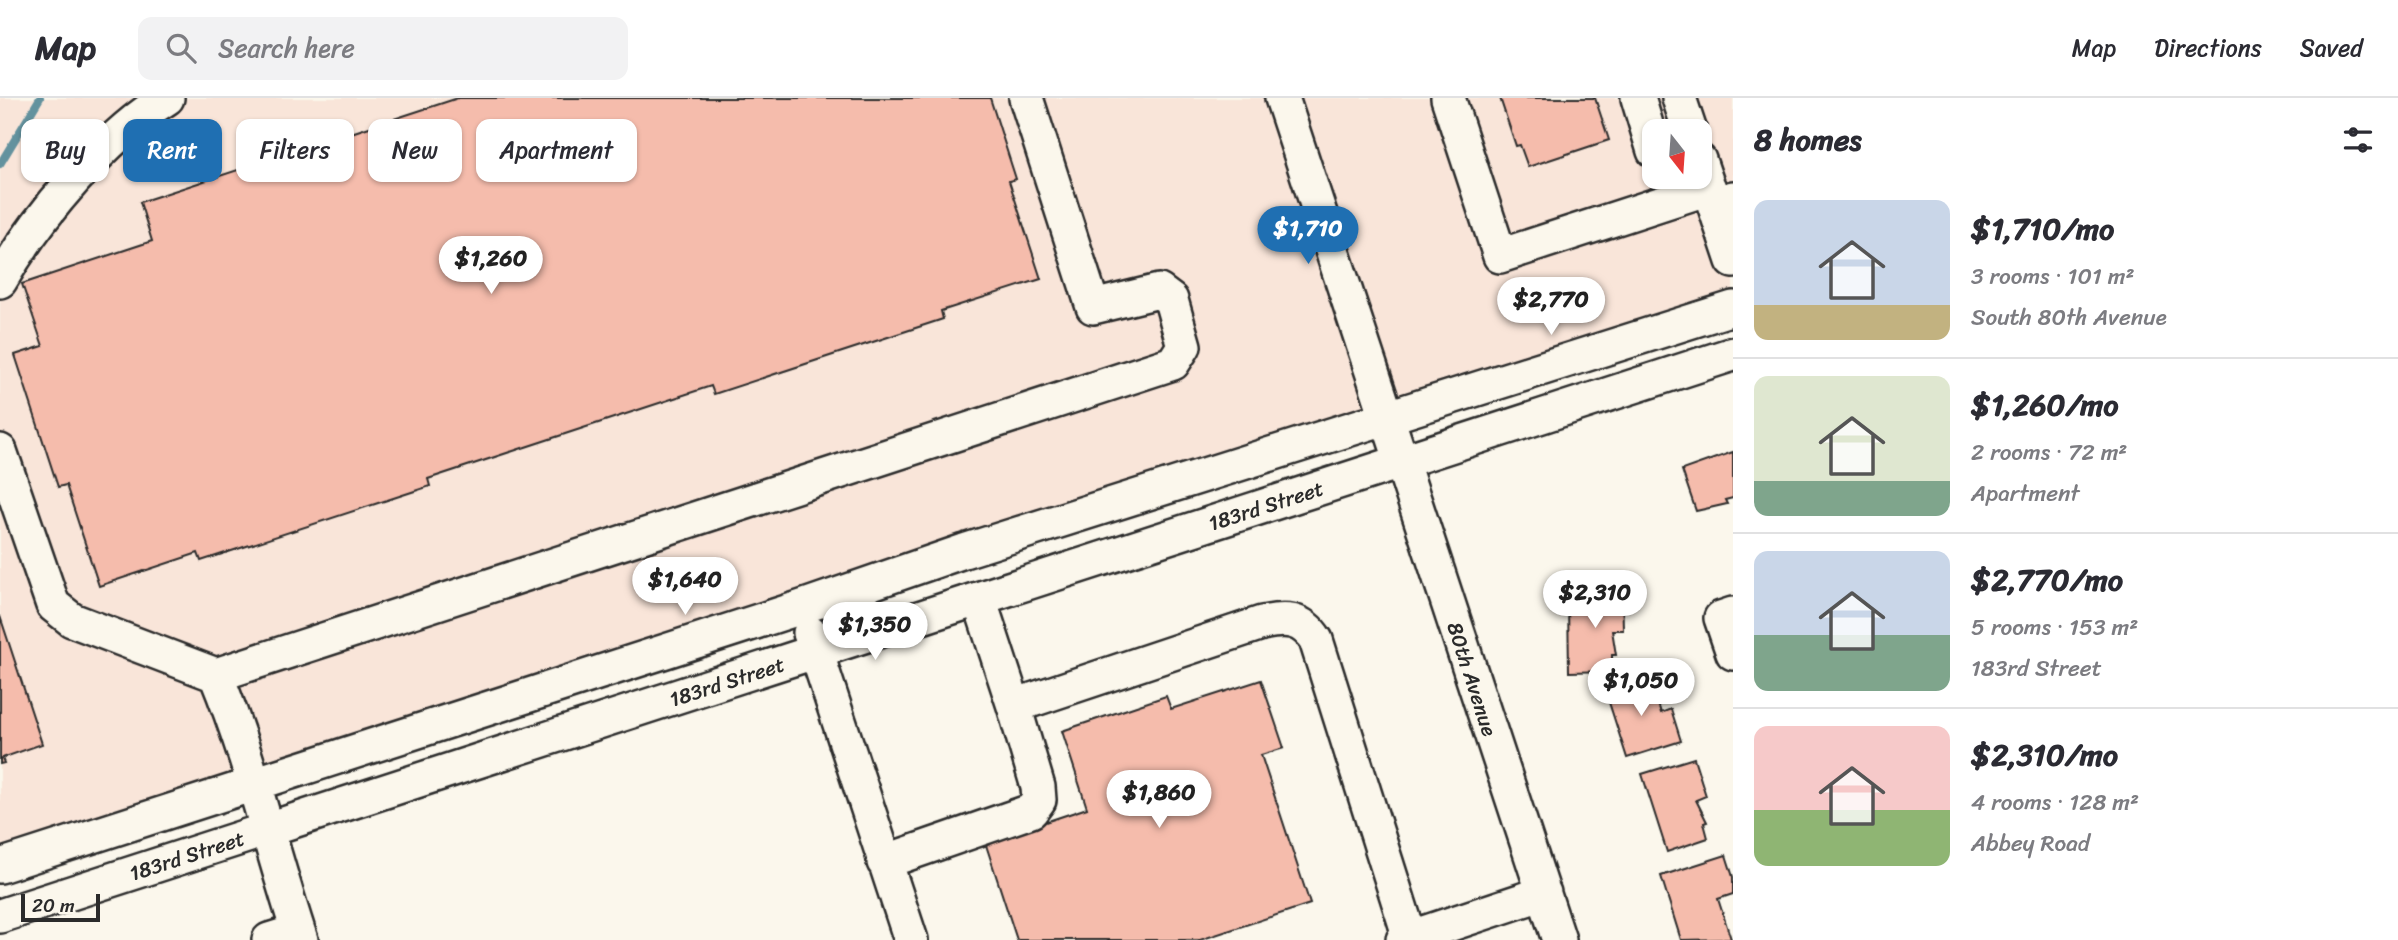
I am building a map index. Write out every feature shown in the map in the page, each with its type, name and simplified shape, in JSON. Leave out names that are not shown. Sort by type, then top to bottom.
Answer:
[{"type":"street","points":[[0,281],[69,187],[140,115],[167,98]]},
{"type":"street","points":[[0,452],[53,605],[72,620],[216,675],[1173,363],[1184,346],[1171,300],[1159,291],[1093,307],[1026,98]]},
{"type":"street","name":"80th Avenue","points":[[1282,98],[1559,940]]},
{"type":"street","points":[[1448,98],[1500,256],[1666,189]]},
{"type":"street","points":[[1638,98],[1644,119]]},
{"type":"street","points":[[1679,98],[1686,119]]},
{"type":"street","points":[[1714,187],[1733,261]]},
{"type":"street","points":[[0,866],[802,607],[964,551],[1733,308]]},
{"type":"street","name":"183rd Street","points":[[0,916],[1733,354]]},
{"type":"street","points":[[884,862],[1031,811],[1039,800],[1038,787],[1014,706],[979,599]]},
{"type":"street","points":[[802,607],[911,940]]},
{"type":"street","points":[[1727,616],[1733,653]]},
{"type":"street","points":[[1014,706],[1262,624],[1295,620],[1307,626],[1316,640],[1407,939],[1544,893]]},
{"type":"street","points":[[216,675],[256,783],[289,937]]},
{"type":"shaded area","points":[[0,98],[1275,98],[1384,432],[0,879]]},
{"type":"shaded area","points":[[1293,98],[1733,98],[1733,315],[1401,425]]},
{"type":"building","points":[[458,98],[990,98],[1016,179],[1009,181],[1041,279],[941,311],[943,319],[714,394],[711,386],[428,479],[430,486],[201,561],[198,553],[99,586],[66,485],[58,487],[15,355],[43,346],[22,284],[152,241],[140,202],[201,182],[222,182],[222,175],[236,171],[236,182],[354,182],[354,132],[368,127],[368,182],[462,182],[462,119],[394,119]]},
{"type":"building","points":[[1500,98],[1595,98],[1609,140],[1528,167],[1520,145],[1516,146]]},
{"type":"building","points":[[1733,452],[1733,498],[1725,500],[1727,504],[1696,511],[1682,470]]},
{"type":"building","points":[[1594,587],[1622,587],[1623,630],[1612,630],[1616,655],[1612,655],[1612,671],[1569,672],[1568,601],[1594,600]]},
{"type":"building","points":[[0,616],[42,744],[2,758],[4,763],[0,764]]},
{"type":"building","points":[[1649,676],[1661,713],[1671,709],[1681,741],[1627,758],[1605,690]]},
{"type":"building","points":[[1261,680],[1284,748],[1261,755],[1310,904],[1200,940],[1017,940],[985,842],[1087,808],[1062,731],[1166,696],[1171,709]]},
{"type":"building","points":[[1694,758],[1706,796],[1696,800],[1707,822],[1704,823],[1708,838],[1667,852],[1642,774]]},
{"type":"building","points":[[1726,855],[1733,877],[1733,894],[1718,899],[1731,939],[1681,940],[1661,876]]},
{"type":"waterway","points":[[0,164],[40,98]]}]
